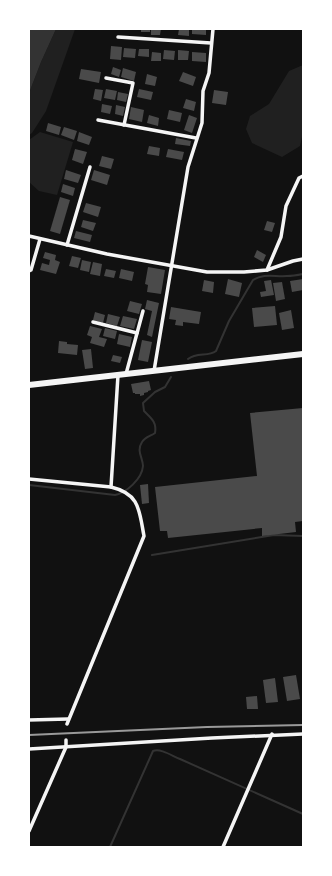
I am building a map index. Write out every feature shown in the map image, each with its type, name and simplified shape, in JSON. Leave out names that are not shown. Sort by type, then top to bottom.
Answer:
[{"type":"highway","points":[[29,385],[303,354]]},
{"type":"street","points":[[154,371],[188,167],[202,123],[203,91],[209,73],[213,29]]},
{"type":"street","points":[[118,37],[211,43]]},
{"type":"street","points":[[106,78],[133,83],[124,125]]},
{"type":"street","points":[[98,120],[196,138]]},
{"type":"street","points":[[68,245],[90,167]]},
{"type":"street","points":[[267,270],[281,238],[286,206],[299,178],[303,176]]},
{"type":"street","points":[[29,236],[172,267],[207,272],[244,272],[267,270],[303,259]]},
{"type":"street","points":[[29,271],[31,270],[40,239]]},
{"type":"street","points":[[126,374],[143,311]]},
{"type":"street","points":[[93,322],[137,333]]},
{"type":"street","points":[[111,487],[118,375]]},
{"type":"street","points":[[29,479],[111,487],[120,490],[134,499],[138,506],[144,536],[66,724]]},
{"type":"street","points":[[29,720],[68,719]]},
{"type":"street","points":[[29,749],[272,734],[303,734]]},
{"type":"street","points":[[223,847],[272,734]]},
{"type":"street","points":[[29,831],[66,747],[66,740]]},
{"type":"shaded area","points":[[29,29],[56,29],[29,93]]},
{"type":"shaded area","points":[[56,29],[75,29],[46,111],[32,133],[29,135],[29,93]]},
{"type":"shaded area","points":[[303,65],[303,132],[300,146],[282,157],[252,143],[246,129],[250,116],[269,104],[289,71]]},
{"type":"shaded area","points":[[40,132],[73,142],[57,195],[39,191],[29,182],[29,140]]},
{"type":"building","points":[[141,29],[150,29],[150,32],[141,32]]},
{"type":"building","points":[[151,29],[161,29],[160,35],[151,35]]},
{"type":"building","points":[[179,29],[189,29],[189,36],[178,35]]},
{"type":"building","points":[[192,29],[206,29],[206,35],[192,34]]},
{"type":"building","points":[[111,46],[122,47],[121,60],[110,59]]},
{"type":"building","points":[[124,48],[136,49],[135,58],[123,57]]},
{"type":"building","points":[[139,49],[149,49],[149,57],[138,56]]},
{"type":"building","points":[[164,50],[175,51],[174,60],[163,59]]},
{"type":"building","points":[[178,50],[189,51],[188,60],[178,60]]},
{"type":"building","points":[[152,52],[161,53],[161,61],[151,61]]},
{"type":"building","points":[[192,52],[206,53],[206,62],[192,61]]},
{"type":"building","points":[[113,67],[121,70],[119,77],[111,74]]},
{"type":"building","points":[[123,68],[136,72],[134,81],[121,77]]},
{"type":"building","points":[[81,69],[101,72],[99,83],[79,79]]},
{"type":"building","points":[[183,72],[196,77],[193,86],[179,81]]},
{"type":"building","points":[[147,74],[157,77],[155,86],[145,84]]},
{"type":"building","points":[[95,89],[103,90],[101,101],[93,99]]},
{"type":"building","points":[[106,89],[117,91],[115,100],[104,98]]},
{"type":"building","points":[[139,89],[153,92],[151,100],[137,97]]},
{"type":"building","points":[[214,90],[228,92],[226,105],[212,103]]},
{"type":"building","points":[[118,92],[128,94],[126,102],[117,100]]},
{"type":"building","points":[[186,99],[196,102],[194,111],[183,108]]},
{"type":"building","points":[[102,104],[112,106],[110,114],[101,112]]},
{"type":"building","points":[[116,105],[125,107],[123,116],[115,114]]},
{"type":"building","points":[[131,107],[144,110],[142,122],[129,119]]},
{"type":"building","points":[[169,110],[182,113],[180,122],[167,119]]},
{"type":"building","points":[[149,115],[159,118],[158,126],[147,123]]},
{"type":"building","points":[[189,115],[197,118],[192,133],[184,130]]},
{"type":"building","points":[[48,123],[61,127],[59,135],[46,131]]},
{"type":"building","points":[[64,127],[77,131],[74,140],[61,135]]},
{"type":"building","points":[[79,132],[92,137],[89,145],[77,141]]},
{"type":"building","points":[[176,138],[191,141],[190,146],[175,144]]},
{"type":"building","points":[[149,146],[160,148],[159,156],[147,154]]},
{"type":"building","points":[[75,149],[87,152],[83,164],[72,160]]},
{"type":"building","points":[[168,149],[184,152],[182,160],[166,157]]},
{"type":"building","points":[[102,156],[114,159],[111,169],[99,166]]},
{"type":"building","points":[[66,170],[81,175],[78,183],[64,179]]},
{"type":"building","points":[[94,170],[110,175],[107,185],[91,180]]},
{"type":"building","points":[[63,184],[75,188],[73,196],[61,192]]},
{"type":"building","points":[[60,197],[70,200],[60,234],[50,231]]},
{"type":"building","points":[[86,203],[101,207],[98,217],[83,212]]},
{"type":"building","points":[[83,220],[96,223],[93,231],[81,227]]},
{"type":"building","points":[[267,221],[275,223],[272,232],[264,230]]},
{"type":"building","points":[[76,231],[92,235],[90,242],[74,238]]},
{"type":"building","points":[[257,250],[266,255],[263,262],[254,257]]},
{"type":"building","points":[[45,252],[56,255],[55,260],[60,262],[56,274],[40,270],[42,263],[49,265],[50,260],[43,258]]},
{"type":"building","points":[[72,256],[81,258],[78,268],[69,266]]},
{"type":"building","points":[[82,260],[91,262],[89,272],[80,270]]},
{"type":"building","points":[[93,262],[102,264],[100,276],[90,274]]},
{"type":"building","points":[[148,267],[165,270],[161,294],[147,292],[148,285],[145,284]]},
{"type":"building","points":[[106,269],[116,271],[114,278],[104,276]]},
{"type":"building","points":[[121,269],[134,272],[132,281],[119,278]]},
{"type":"building","points":[[228,279],[242,283],[239,297],[225,294]]},
{"type":"building","points":[[303,279],[303,290],[292,292],[290,281]]},
{"type":"building","points":[[204,280],[214,282],[213,293],[202,291]]},
{"type":"building","points":[[271,280],[274,295],[261,297],[260,292],[266,291],[264,281]]},
{"type":"building","points":[[282,282],[285,299],[276,301],[273,283]]},
{"type":"building","points":[[147,300],[159,303],[152,337],[147,335],[152,311],[145,309]]},
{"type":"building","points":[[130,301],[142,304],[139,314],[127,311]]},
{"type":"building","points":[[275,306],[277,325],[254,327],[252,308]]},
{"type":"building","points":[[171,307],[201,312],[199,324],[183,322],[183,326],[175,325],[176,320],[169,319]]},
{"type":"building","points":[[291,310],[294,328],[282,330],[279,313]]},
{"type":"building","points":[[95,312],[105,315],[103,323],[93,320]]},
{"type":"building","points":[[108,314],[120,317],[117,326],[106,323]]},
{"type":"building","points":[[123,316],[137,319],[134,329],[120,326]]},
{"type":"building","points":[[90,326],[102,329],[99,337],[107,339],[104,347],[90,343],[92,337],[87,335]]},
{"type":"building","points":[[105,328],[117,331],[115,339],[103,336]]},
{"type":"building","points":[[119,334],[132,337],[130,347],[117,344]]},
{"type":"building","points":[[142,340],[152,342],[148,362],[138,360]]},
{"type":"building","points":[[59,341],[67,342],[67,344],[78,345],[77,355],[58,353]]},
{"type":"building","points":[[91,349],[93,368],[85,369],[82,350]]},
{"type":"building","points":[[113,355],[122,357],[120,363],[111,361]]},
{"type":"building","points":[[149,381],[151,390],[140,396],[140,394],[133,393],[131,384]]},
{"type":"building","points":[[303,408],[303,521],[295,522],[296,532],[262,536],[262,528],[168,538],[167,531],[160,531],[155,487],[257,476],[250,413]]},
{"type":"building","points":[[148,484],[149,503],[142,504],[140,485]]},
{"type":"building","points":[[296,675],[300,699],[287,701],[283,677]]},
{"type":"building","points":[[275,678],[278,702],[266,703],[263,680]]},
{"type":"building","points":[[257,696],[258,709],[247,709],[246,697]]},
{"type":"waterway","points":[[188,359],[195,356],[210,354],[216,351],[229,321],[253,280],[265,276],[289,276],[303,274]]},
{"type":"waterway","points":[[29,485],[115,495],[133,485],[140,476],[143,466],[140,445],[145,439],[155,433],[154,423],[144,411],[143,403],[155,392],[165,387],[171,377]]},
{"type":"waterway","points":[[152,555],[274,535],[303,536]]},
{"type":"waterway","points":[[110,847],[153,751],[156,750],[166,753],[303,814]]},
{"type":"railway","points":[[29,735],[207,727],[303,725]]}]
